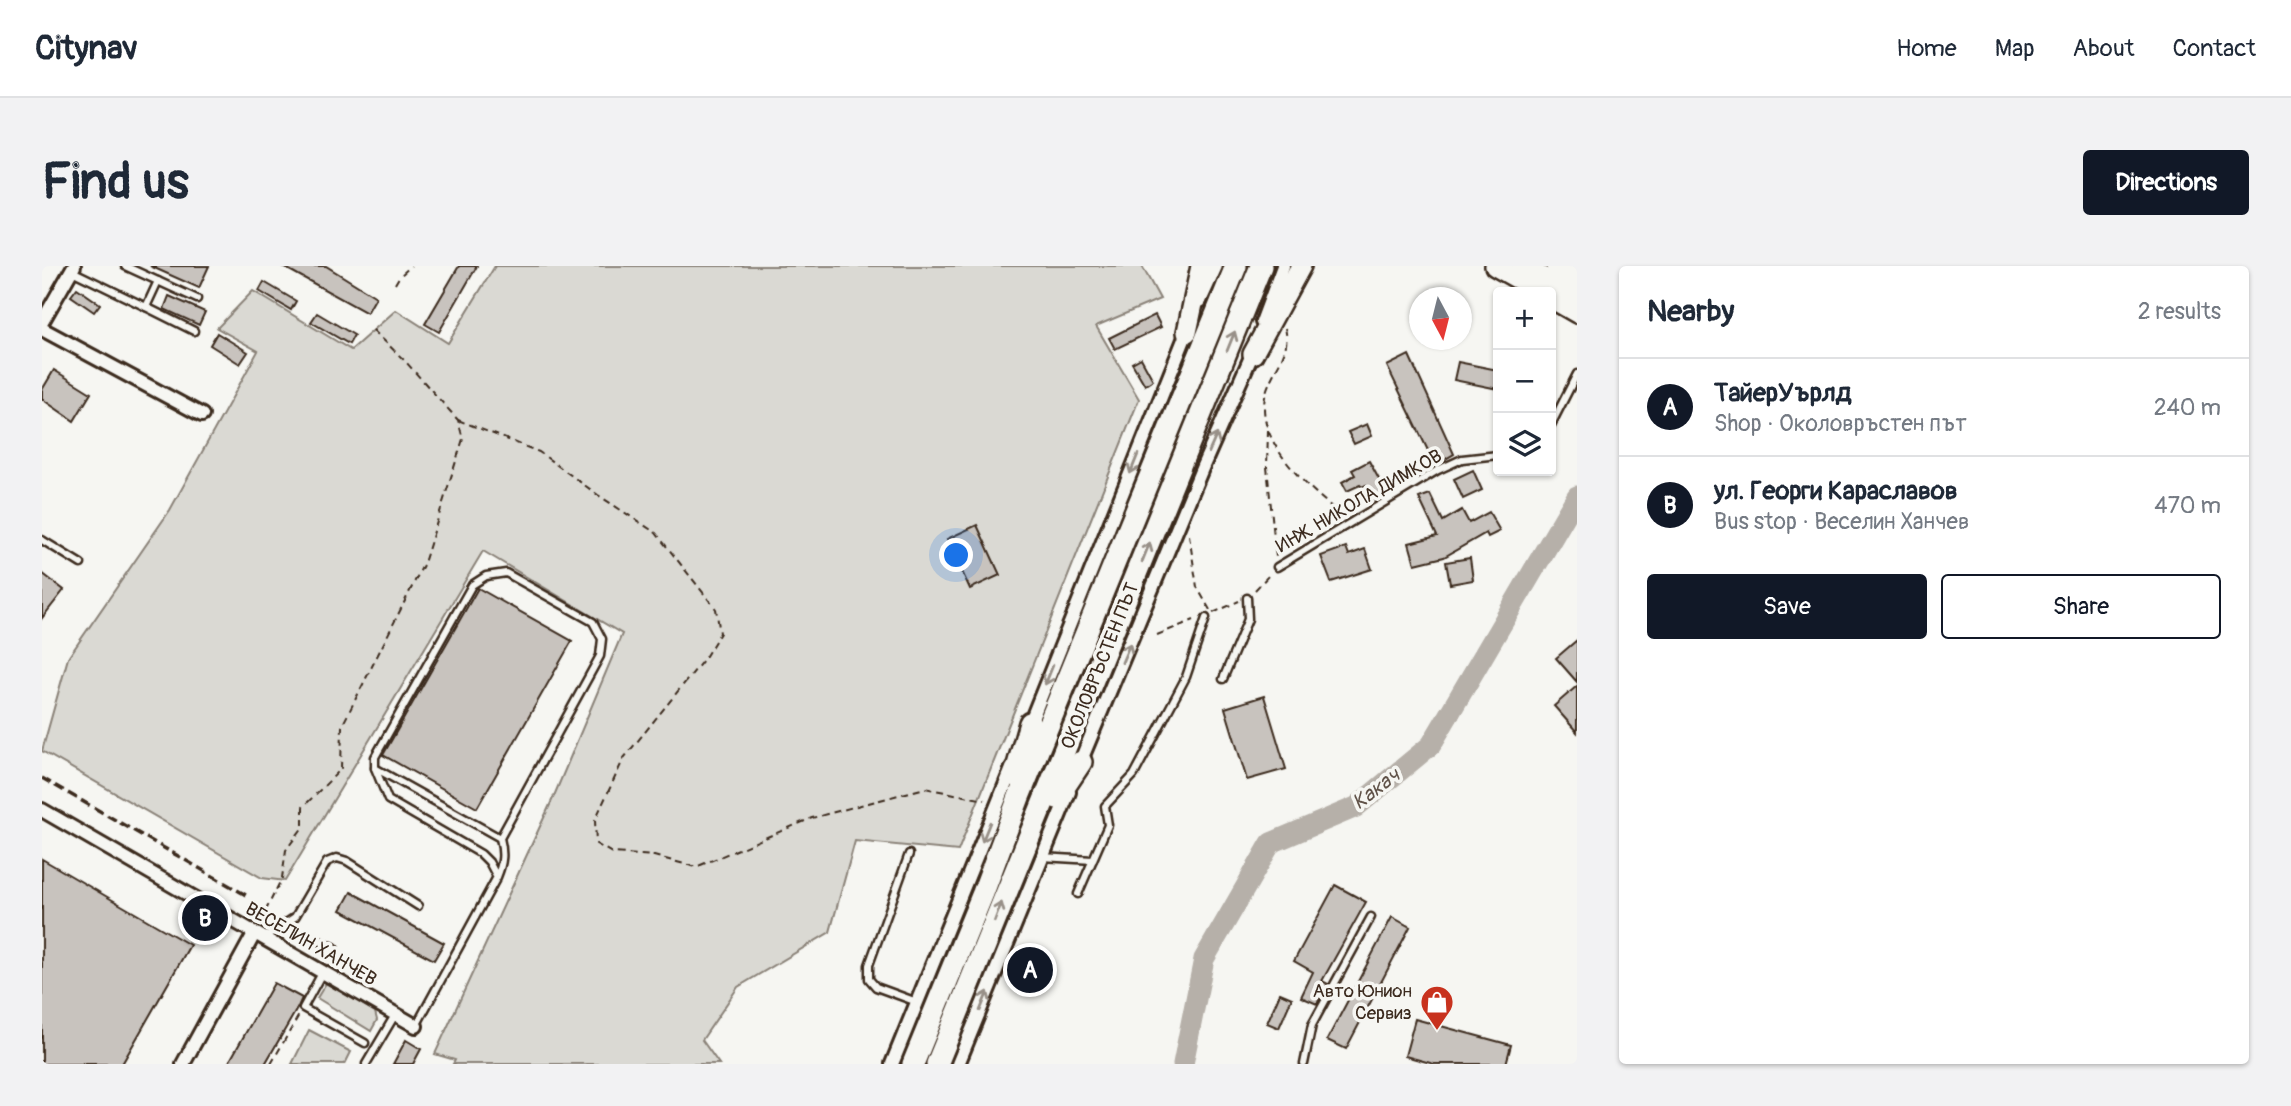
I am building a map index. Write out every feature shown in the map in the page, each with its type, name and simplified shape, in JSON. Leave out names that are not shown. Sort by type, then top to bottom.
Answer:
[{"type":"highway","name":"ОКОЛОВРЪСТЕН ПЪТ","points":[[913,1064],[1236,266]]},
{"type":"highway","name":"ОКОЛОВРЪСТЕН ПЪТ","points":[[937,1064],[1261,266]]},
{"type":"highway","points":[[983,893],[1030,723]]},
{"type":"highway","points":[[1020,856],[1080,761]]},
{"type":"main road","points":[[1187,332],[1201,266]]},
{"type":"main road","points":[[1253,354],[1301,266]]},
{"type":"main road","points":[[1495,266],[1532,287]]},
{"type":"main road","points":[[1522,266],[1577,296]]},
{"type":"main road","points":[[1556,266],[1577,279]]},
{"type":"main road","points":[[1556,301],[1577,313]]},
{"type":"street","points":[[892,1064],[1216,266]]},
{"type":"street","points":[[958,1064],[1080,761],[1203,466],[1253,354],[1283,266]]},
{"type":"street","points":[[42,322],[73,268]]},
{"type":"street","points":[[42,329],[202,415]]},
{"type":"street","name":"ВЕСЕЛИН ХАНЧЕВ","points":[[42,810],[416,1026]]},
{"type":"street","points":[[183,1064],[258,936]]},
{"type":"lane","points":[[125,266],[197,299]]},
{"type":"lane","points":[[73,268],[194,331]]},
{"type":"lane","points":[[146,307],[158,281]]},
{"type":"lane","points":[[1556,415],[1577,374]]},
{"type":"lane","name":"ИНЖ. НИКОЛА ДИМКОВ","points":[[1277,567],[1438,470],[1462,459],[1493,456]]},
{"type":"lane","points":[[42,540],[81,564]]},
{"type":"lane","points":[[416,1026],[496,877],[502,865],[500,838],[600,656],[602,639],[593,622],[506,573],[486,576],[472,585],[375,757],[375,768],[388,800],[481,854],[489,862],[496,877]]},
{"type":"lane","points":[[1223,679],[1248,619],[1247,598]]},
{"type":"lane","points":[[1078,894],[1108,825],[1105,806],[1134,775],[1186,677],[1209,616]]},
{"type":"lane","points":[[375,768],[500,838]]},
{"type":"lane","points":[[909,853],[869,965],[869,979],[876,987],[917,1002]]},
{"type":"lane","points":[[258,936],[295,918],[327,862],[337,858],[347,861],[418,906]]},
{"type":"lane","points":[[1042,858],[1093,860]]},
{"type":"lane","points":[[1304,1064],[1312,1025],[1371,917]]},
{"type":"lane","points":[[282,926],[334,947]]},
{"type":"lane","points":[[322,973],[303,1008],[365,1043]]},
{"type":"lane","points":[[366,1064],[395,1015]]},
{"type":"path","points":[[395,284],[411,266]]},
{"type":"path","points":[[1284,327],[1286,351],[1268,385],[1262,405],[1268,429],[1276,448],[1310,490],[1350,522]]},
{"type":"path","points":[[372,328],[458,420],[539,452],[656,533],[716,609],[720,633],[704,659],[624,758],[594,820],[596,844],[612,853],[654,856],[696,867],[812,818],[925,788],[998,803]]},
{"type":"path","points":[[258,936],[282,878],[286,850],[303,827],[303,807],[341,769],[342,726],[424,563],[463,439],[458,420]]},
{"type":"path","points":[[1157,635],[1187,621],[1209,616],[1226,605],[1247,598],[1277,567],[1267,467],[1268,429]]},
{"type":"path","points":[[1189,536],[1197,587],[1209,616]]},
{"type":"path","points":[[271,1064],[303,1008]]},
{"type":"shaded area","points":[[495,266],[1142,266],[1160,299],[1096,326],[1139,399],[958,851],[855,841],[830,932],[738,987],[702,1040],[719,1064],[453,1064],[455,1060],[435,1054],[554,796],[622,634],[483,551],[285,881],[262,878],[42,751],[68,658],[170,510],[258,351],[217,328],[253,291],[351,350],[396,310],[448,343]]},
{"type":"shaded area","points":[[326,983],[375,1012],[377,1020],[371,1031],[317,998]]},
{"type":"shaded area","points":[[309,1030],[351,1052],[345,1064],[292,1064]]},
{"type":"building","points":[[150,266],[209,266],[199,288]]},
{"type":"building","points":[[282,266],[326,266],[376,297],[367,313]]},
{"type":"building","points":[[459,266],[477,266],[439,332],[425,324]]},
{"type":"building","points":[[264,282],[296,301],[291,310],[259,291]]},
{"type":"building","points":[[77,288],[100,304],[94,312],[71,296]]},
{"type":"building","points":[[169,296],[205,312],[199,325],[164,309]]},
{"type":"building","points":[[317,313],[354,335],[349,344],[311,322]]},
{"type":"building","points":[[1155,315],[1161,327],[1115,349],[1109,338]]},
{"type":"building","points":[[217,333],[248,352],[240,364],[210,345]]},
{"type":"building","points":[[1409,355],[1454,454],[1435,465],[1387,366]]},
{"type":"building","points":[[1141,358],[1153,380],[1145,385],[1132,363]]},
{"type":"building","points":[[1458,362],[1493,369],[1493,388],[1454,380]]},
{"type":"building","points":[[54,370],[91,393],[74,421],[42,399],[42,390]]},
{"type":"building","points":[[1367,424],[1372,436],[1354,444],[1348,432]]},
{"type":"building","points":[[1369,461],[1387,494],[1375,501],[1366,485],[1347,491],[1342,482],[1355,475],[1352,470]]},
{"type":"building","points":[[1473,470],[1482,490],[1463,499],[1454,479]]},
{"type":"building","points":[[1430,494],[1443,521],[1462,510],[1469,523],[1489,512],[1500,531],[1488,537],[1486,533],[1444,557],[1415,564],[1409,543],[1437,536],[1419,498]]},
{"type":"building","points":[[977,525],[1000,575],[970,589],[947,539]]},
{"type":"building","points":[[1346,547],[1349,555],[1365,549],[1372,569],[1331,582],[1321,556]]},
{"type":"building","points":[[1470,558],[1473,580],[1450,584],[1446,562]]},
{"type":"building","points":[[42,573],[64,590],[42,618]]},
{"type":"building","points":[[478,588],[572,641],[477,808],[383,755]]},
{"type":"building","points":[[1577,640],[1577,682],[1556,658]]},
{"type":"building","points":[[1577,686],[1577,732],[1554,706]]},
{"type":"building","points":[[1264,696],[1286,769],[1247,780],[1225,708]]},
{"type":"building","points":[[42,859],[190,945],[122,1064],[42,1064]]},
{"type":"building","points":[[1335,885],[1366,902],[1322,981],[1328,984],[1317,1004],[1301,997],[1313,972],[1294,961]]},
{"type":"building","points":[[351,892],[444,943],[434,960],[341,910]]},
{"type":"building","points":[[1392,917],[1410,927],[1346,1049],[1327,1040]]},
{"type":"building","points":[[274,983],[302,998],[298,1007],[265,1064],[228,1064]]},
{"type":"building","points":[[1280,993],[1292,998],[1279,1028],[1267,1023]]},
{"type":"building","name":"Авто Юнион Сервиз","points":[[1415,1019],[1511,1045],[1506,1064],[1434,1064],[1405,1056]]},
{"type":"building","points":[[406,1040],[421,1049],[413,1064],[393,1064]]},
{"type":"waterway","name":"Какач","points":[[1183,1064],[1204,959],[1271,843],[1356,807],[1431,745],[1577,496]]},
{"type":"railway","points":[[42,778],[246,895]]},
{"type":"place","name":"ул. Георги Караславов","points":[[205,918]]},
{"type":"place","name":"ТайерУърлд","points":[[1030,970]]},
{"type":"place","name":"Авто Юнион Сервиз","points":[[1437,1032]]}]
